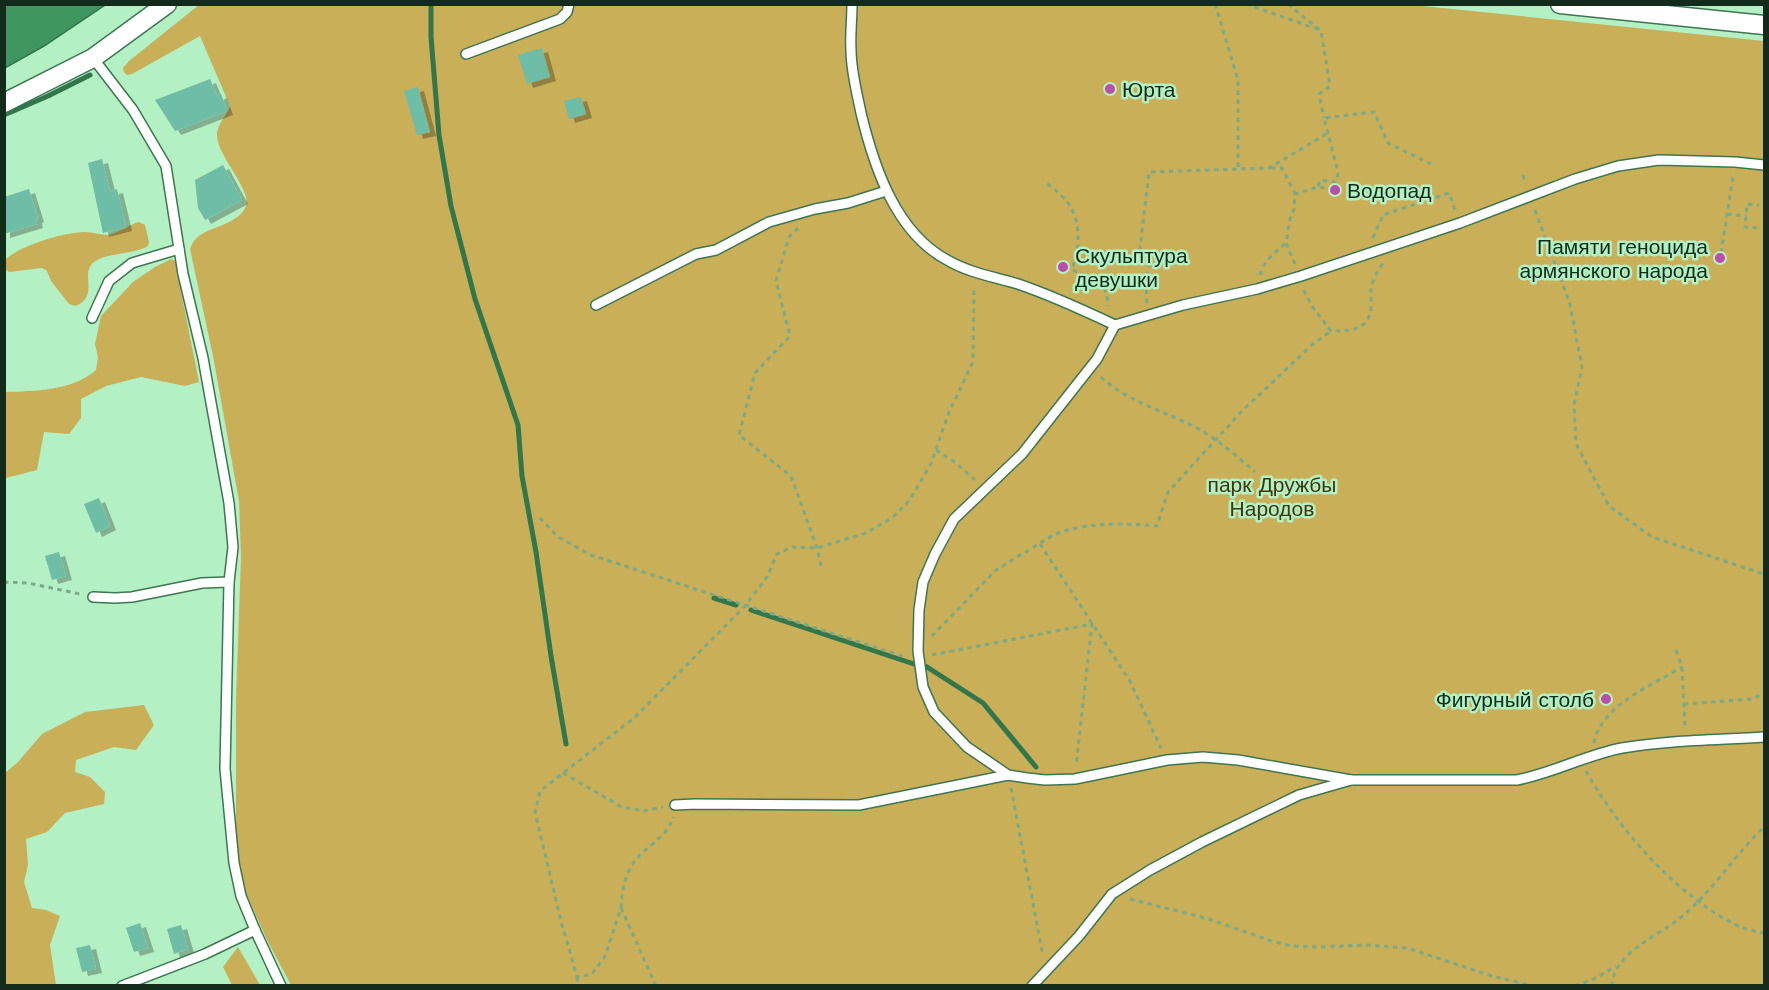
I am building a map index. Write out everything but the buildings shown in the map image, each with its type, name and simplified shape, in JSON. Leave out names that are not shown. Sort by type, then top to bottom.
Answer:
[{"type":"street","points":[[4,103],[93,58],[167,4]]},
{"type":"street","points":[[1560,4],[1764,25]]},
{"type":"lane","points":[[466,54],[560,19],[567,12],[569,4]]},
{"type":"lane","points":[[852,4],[850,51],[858,97],[873,156],[886,191],[902,217],[926,246],[948,261],[1049,296],[1115,325],[1183,305],[1257,289],[1390,248],[1575,179],[1617,166],[1659,160],[1764,165]]},
{"type":"lane","points":[[93,58],[133,110],[166,166],[183,274],[203,357],[229,503],[233,547],[230,582],[226,779],[234,863],[241,896],[281,986]]},
{"type":"lane","points":[[596,305],[696,254],[716,250],[769,222],[815,209],[848,203],[886,191]]},
{"type":"lane","points":[[92,318],[109,281],[132,263],[179,249]]},
{"type":"lane","points":[[1008,775],[966,747],[934,712],[923,687],[918,657],[923,582],[954,519],[1022,454],[1091,367],[1115,325]]},
{"type":"lane","points":[[93,597],[132,597],[202,583],[230,582]]},
{"type":"lane","points":[[675,805],[859,805],[1008,775],[1045,780],[1074,779],[1167,760],[1203,757],[1238,760],[1352,780],[1517,780],[1537,776],[1622,748],[1685,741],[1764,737]]},
{"type":"lane","points":[[1032,986],[1078,936],[1112,894],[1171,858],[1288,800],[1352,780]]},
{"type":"lane","points":[[122,986],[205,954],[255,930]]},
{"type":"path","points":[[1215,4],[1238,80],[1238,170]]},
{"type":"path","points":[[1246,4],[1322,31]]},
{"type":"path","points":[[1288,4],[1322,31],[1330,86],[1318,94],[1338,172],[1335,182],[1320,180],[1318,187]]},
{"type":"path","points":[[1324,118],[1374,112],[1388,143],[1431,164]]},
{"type":"path","points":[[1269,168],[1328,134]]},
{"type":"path","points":[[1721,253],[1735,162]]},
{"type":"path","points":[[1148,314],[1146,285],[1150,257],[1139,256],[1149,172],[1282,168],[1295,194],[1286,243],[1311,305],[1331,331]]},
{"type":"path","points":[[1523,175],[1570,304],[1582,368],[1574,405],[1575,444],[1609,506],[1652,537],[1764,573]]},
{"type":"path","points":[[1047,184],[1058,191],[1072,207],[1076,220],[1079,248],[1072,270],[1097,280],[1107,293],[1107,308]]},
{"type":"path","points":[[1295,194],[1318,187],[1340,189]]},
{"type":"path","points":[[1383,215],[1449,193]]},
{"type":"path","points":[[1756,228],[1745,226],[1747,204],[1759,205]]},
{"type":"path","points":[[815,209],[789,237],[776,280],[790,336],[754,373],[738,435],[791,476],[817,548],[821,566]]},
{"type":"path","points":[[1727,214],[1746,216]]},
{"type":"path","points":[[1257,289],[1260,272],[1286,243]]},
{"type":"path","points":[[918,657],[996,570],[1055,534],[1097,525],[1127,523],[1158,526],[1168,492],[1242,411],[1314,343],[1331,331],[1354,331],[1367,320],[1371,312],[1371,289],[1376,273],[1390,248]]},
{"type":"path","points":[[578,986],[535,812],[540,791],[634,718],[745,606],[767,577],[777,554],[792,547],[817,548],[866,533],[892,518],[909,501],[931,464],[949,412],[973,362],[974,271]]},
{"type":"path","points":[[1091,367],[1130,398],[1197,428],[1216,440],[1255,472]]},
{"type":"path","points":[[936,450],[956,463],[986,489]]},
{"type":"path","points":[[540,518],[558,537],[591,555],[745,606],[918,657],[1092,624]]},
{"type":"path","points":[[1040,544],[1130,681],[1167,760]]},
{"type":"path","points":[[4,582],[28,583],[93,597]]},
{"type":"path","points":[[1074,779],[1092,624]]},
{"type":"path","points":[[1676,650],[1682,667],[1685,741]]},
{"type":"path","points":[[1592,756],[1594,738],[1599,726],[1611,713],[1633,696],[1682,667]]},
{"type":"path","points":[[1684,704],[1752,699],[1764,693]]},
{"type":"path","points":[[1580,760],[1595,787],[1625,828],[1665,873],[1699,902],[1739,927],[1764,933]]},
{"type":"path","points":[[563,773],[622,807],[645,811],[675,805],[672,823],[661,837],[638,857],[627,874],[622,887],[621,908],[605,956],[592,974],[576,977]]},
{"type":"path","points":[[1008,775],[1046,972]]},
{"type":"path","points":[[1575,986],[1596,978],[1617,966],[1628,955],[1699,902],[1764,827]]},
{"type":"path","points":[[1112,894],[1209,920],[1291,946],[1365,945],[1407,948],[1492,976],[1533,986]]},
{"type":"path","points":[[621,908],[656,986]]},
{"type":"path","points":[[1612,986],[1617,966]]},
{"type":"green space","name":"парк Дружбы Народов","points":[[200,4],[1403,4],[1764,41],[1764,985],[291,985],[244,889],[236,848],[236,698],[241,557],[239,501],[213,356],[190,249],[200,235],[234,219],[246,206],[244,191],[218,143],[219,127],[230,106],[200,36],[132,74],[127,75],[123,68]]},
{"type":"green space","points":[[139,222],[145,225],[148,246],[94,262],[88,272],[87,296],[76,306],[69,304],[51,281],[47,271],[42,268],[9,272],[5,269],[5,260],[20,250],[42,241],[76,233],[108,235]]},
{"type":"green space","points":[[171,259],[175,261],[199,382],[185,386],[141,377],[106,386],[81,399],[81,418],[69,434],[44,432],[37,470],[6,478],[4,474],[5,392],[65,386],[96,370],[98,357],[95,344],[101,316],[133,282]]},
{"type":"green space","points":[[144,705],[154,725],[136,750],[114,747],[76,760],[75,772],[90,777],[105,792],[104,804],[65,813],[47,832],[26,839],[28,865],[24,882],[32,908],[46,910],[60,916],[50,945],[56,985],[5,985],[5,773],[18,762],[42,734],[85,712]]},
{"type":"green space","points":[[238,947],[260,985],[232,985],[223,967]]},
{"type":"shaded area","points":[[5,4],[105,5],[44,46],[5,68]]},
{"type":"waterway","points":[[431,4],[431,37],[439,135],[451,206],[475,299],[518,425],[522,476],[566,744]]},
{"type":"waterway","points":[[4,115],[90,75]]},
{"type":"waterway","points":[[714,598],[736,605]]},
{"type":"waterway","points":[[751,610],[914,664]]},
{"type":"waterway","points":[[927,667],[983,703],[1036,767]]},
{"type":"place","name":"Юрта","points":[[1110,89]]},
{"type":"place","name":"Водопад","points":[[1335,190]]},
{"type":"place","name":"Памяти геноцида армянского народа","points":[[1720,258]]},
{"type":"place","name":"Скульптура девушки","points":[[1063,267]]},
{"type":"place","name":"Фигурный столб","points":[[1606,699]]}]
